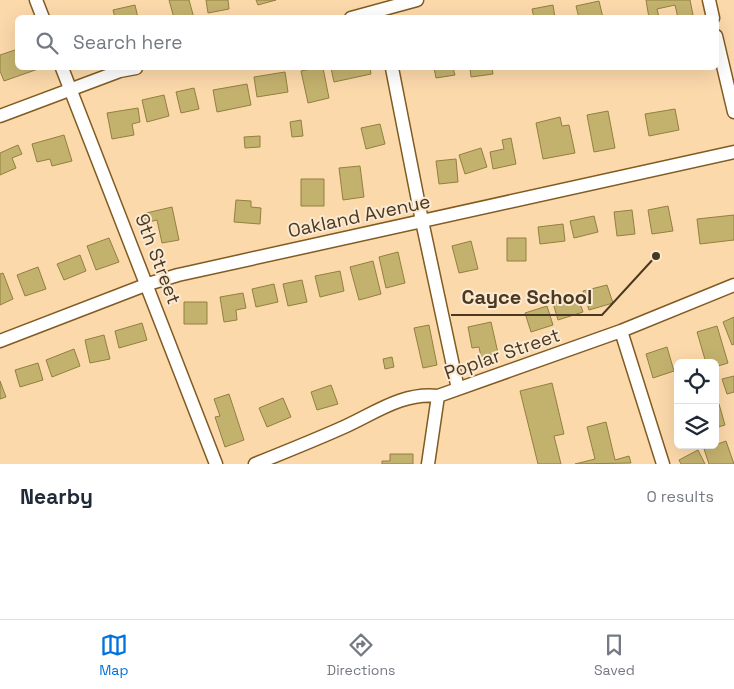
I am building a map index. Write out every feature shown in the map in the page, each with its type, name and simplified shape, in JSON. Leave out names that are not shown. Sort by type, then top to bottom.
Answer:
[{"type":"street","points":[[36,0],[42,15]]},
{"type":"street","points":[[361,15],[417,0]]},
{"type":"street","points":[[709,0],[712,15]]},
{"type":"street","points":[[719,49],[734,112]]},
{"type":"street","name":"9th Street","points":[[63,70],[148,284],[216,464]]},
{"type":"street","points":[[0,116],[71,88],[125,70]]},
{"type":"street","points":[[392,70],[458,389]]},
{"type":"street","name":"Oakland Avenue","points":[[0,341],[148,284],[178,275],[734,152]]},
{"type":"street","name":"Poplar Street","points":[[255,464],[407,397],[425,394],[438,396],[621,331],[734,285]]},
{"type":"street","points":[[621,331],[663,464]]},
{"type":"street","points":[[428,464],[438,396]]},
{"type":"building","points":[[169,0],[189,0],[193,15],[173,15]]},
{"type":"building","points":[[206,0],[228,0],[229,9],[208,13]]},
{"type":"building","points":[[256,0],[276,0],[258,5]]},
{"type":"building","points":[[646,0],[690,0],[693,15],[677,15],[675,5],[657,9],[658,15],[648,15]]},
{"type":"building","points":[[599,1],[602,15],[578,15],[576,6]]},
{"type":"building","points":[[135,5],[137,15],[114,15],[113,10]]},
{"type":"building","points":[[553,5],[555,15],[533,15],[532,9]]},
{"type":"building","points":[[15,50],[15,70],[35,70],[4,81],[0,71],[0,55]]},
{"type":"building","points":[[323,70],[329,98],[308,103],[301,71]]},
{"type":"building","points":[[331,70],[370,70],[371,74],[334,82]]},
{"type":"building","points":[[434,70],[454,70],[455,75],[436,78]]},
{"type":"building","points":[[470,70],[492,70],[493,74],[471,77]]},
{"type":"building","points":[[285,72],[288,92],[257,97],[254,77]]},
{"type":"building","points":[[247,84],[251,105],[217,112],[213,90]]},
{"type":"building","points":[[194,88],[199,109],[181,113],[176,92]]},
{"type":"building","points":[[164,95],[169,116],[147,122],[142,100]]},
{"type":"building","points":[[138,108],[140,122],[132,124],[134,135],[112,139],[107,113]]},
{"type":"building","points":[[675,109],[679,130],[649,136],[645,114]]},
{"type":"building","points":[[608,111],[615,148],[594,152],[587,115]]},
{"type":"building","points":[[560,117],[562,126],[569,125],[575,153],[543,159],[536,123]]},
{"type":"building","points":[[301,120],[303,136],[292,137],[290,122]]},
{"type":"building","points":[[380,124],[385,144],[366,149],[361,128]]},
{"type":"building","points":[[64,135],[72,161],[52,166],[50,159],[37,162],[32,144]]},
{"type":"building","points":[[260,136],[260,147],[245,148],[244,137]]},
{"type":"building","points":[[511,138],[516,164],[493,169],[490,152],[504,149],[502,140]]},
{"type":"building","points":[[18,145],[22,154],[12,158],[16,168],[0,175],[0,153]]},
{"type":"building","points":[[481,148],[487,167],[465,174],[459,155]]},
{"type":"building","points":[[456,159],[458,182],[439,184],[436,161]]},
{"type":"building","points":[[360,166],[364,197],[343,200],[339,168]]},
{"type":"building","points":[[301,179],[324,179],[324,206],[301,206]]},
{"type":"building","points":[[236,200],[251,201],[251,207],[261,208],[260,224],[234,222]]},
{"type":"building","points":[[668,206],[673,231],[652,234],[648,210]]},
{"type":"building","points":[[172,207],[179,240],[162,243],[157,220],[145,223],[142,214]]},
{"type":"building","points":[[632,210],[635,234],[617,236],[614,212]]},
{"type":"building","points":[[734,215],[734,240],[700,244],[697,219]]},
{"type":"building","points":[[594,216],[598,232],[574,238],[570,221]]},
{"type":"building","points":[[563,224],[565,241],[540,244],[538,227]]},
{"type":"building","points":[[109,238],[119,262],[96,270],[87,246]]},
{"type":"building","points":[[507,238],[526,238],[526,261],[507,261]]},
{"type":"building","points":[[471,241],[478,269],[459,273],[452,246]]},
{"type":"building","points":[[398,252],[405,283],[386,288],[379,257]]},
{"type":"building","points":[[80,255],[86,271],[64,280],[57,264]]},
{"type":"building","points":[[373,261],[381,294],[359,300],[350,267]]},
{"type":"building","points":[[38,267],[46,289],[25,296],[17,275]]},
{"type":"building","points":[[340,271],[344,291],[320,297],[315,276]]},
{"type":"building","points":[[3,273],[13,299],[0,305],[0,274]]},
{"type":"building","points":[[302,280],[307,302],[288,306],[283,284]]},
{"type":"building","points":[[274,284],[278,302],[256,307],[252,289]]},
{"type":"building","points":[[607,285],[613,303],[589,310],[583,291]]},
{"type":"building","points":[[243,293],[246,308],[236,310],[237,320],[224,322],[220,297]]},
{"type":"building","points":[[577,295],[583,312],[558,320],[553,303]]},
{"type":"building","points":[[184,302],[207,302],[207,324],[184,324]]},
{"type":"building","points":[[547,306],[553,325],[531,332],[525,313]]},
{"type":"building","points":[[734,317],[734,344],[732,345],[723,322]]},
{"type":"building","points":[[491,322],[498,353],[481,357],[479,347],[472,348],[468,327]]},
{"type":"building","points":[[142,323],[147,340],[119,348],[115,331]]},
{"type":"building","points":[[429,325],[437,365],[423,368],[414,328]]},
{"type":"building","points":[[717,326],[728,363],[719,366],[719,359],[705,359],[697,332]]},
{"type":"building","points":[[104,335],[110,359],[90,363],[85,340]]},
{"type":"building","points":[[667,347],[674,371],[653,378],[646,354]]},
{"type":"building","points":[[74,349],[80,366],[52,377],[46,360]]},
{"type":"building","points":[[392,357],[394,367],[385,369],[383,359]]},
{"type":"building","points":[[38,363],[43,380],[20,387],[15,370]]},
{"type":"building","points":[[734,376],[734,392],[727,394],[722,379]]},
{"type":"building","points":[[0,381],[6,397],[0,399]]},
{"type":"building","points":[[552,383],[564,434],[554,436],[561,464],[538,464],[520,391]]},
{"type":"building","points":[[331,385],[338,404],[317,410],[311,392]]},
{"type":"building","points":[[229,394],[244,440],[225,447],[215,417],[220,416],[214,399]]},
{"type":"building","points":[[283,398],[291,417],[267,427],[259,408]]},
{"type":"building","points":[[719,404],[725,425],[719,427]]},
{"type":"building","points":[[606,422],[615,460],[629,456],[631,463],[575,464],[595,459],[587,427]]},
{"type":"building","points":[[726,441],[734,464],[709,464],[704,449],[719,449],[719,444]]},
{"type":"building","points":[[698,450],[705,464],[681,464],[679,460]]},
{"type":"building","points":[[390,454],[413,454],[413,464],[382,464],[382,461],[390,461]]},
{"type":"place","name":"Cayce School","points":[[656,256]]}]
